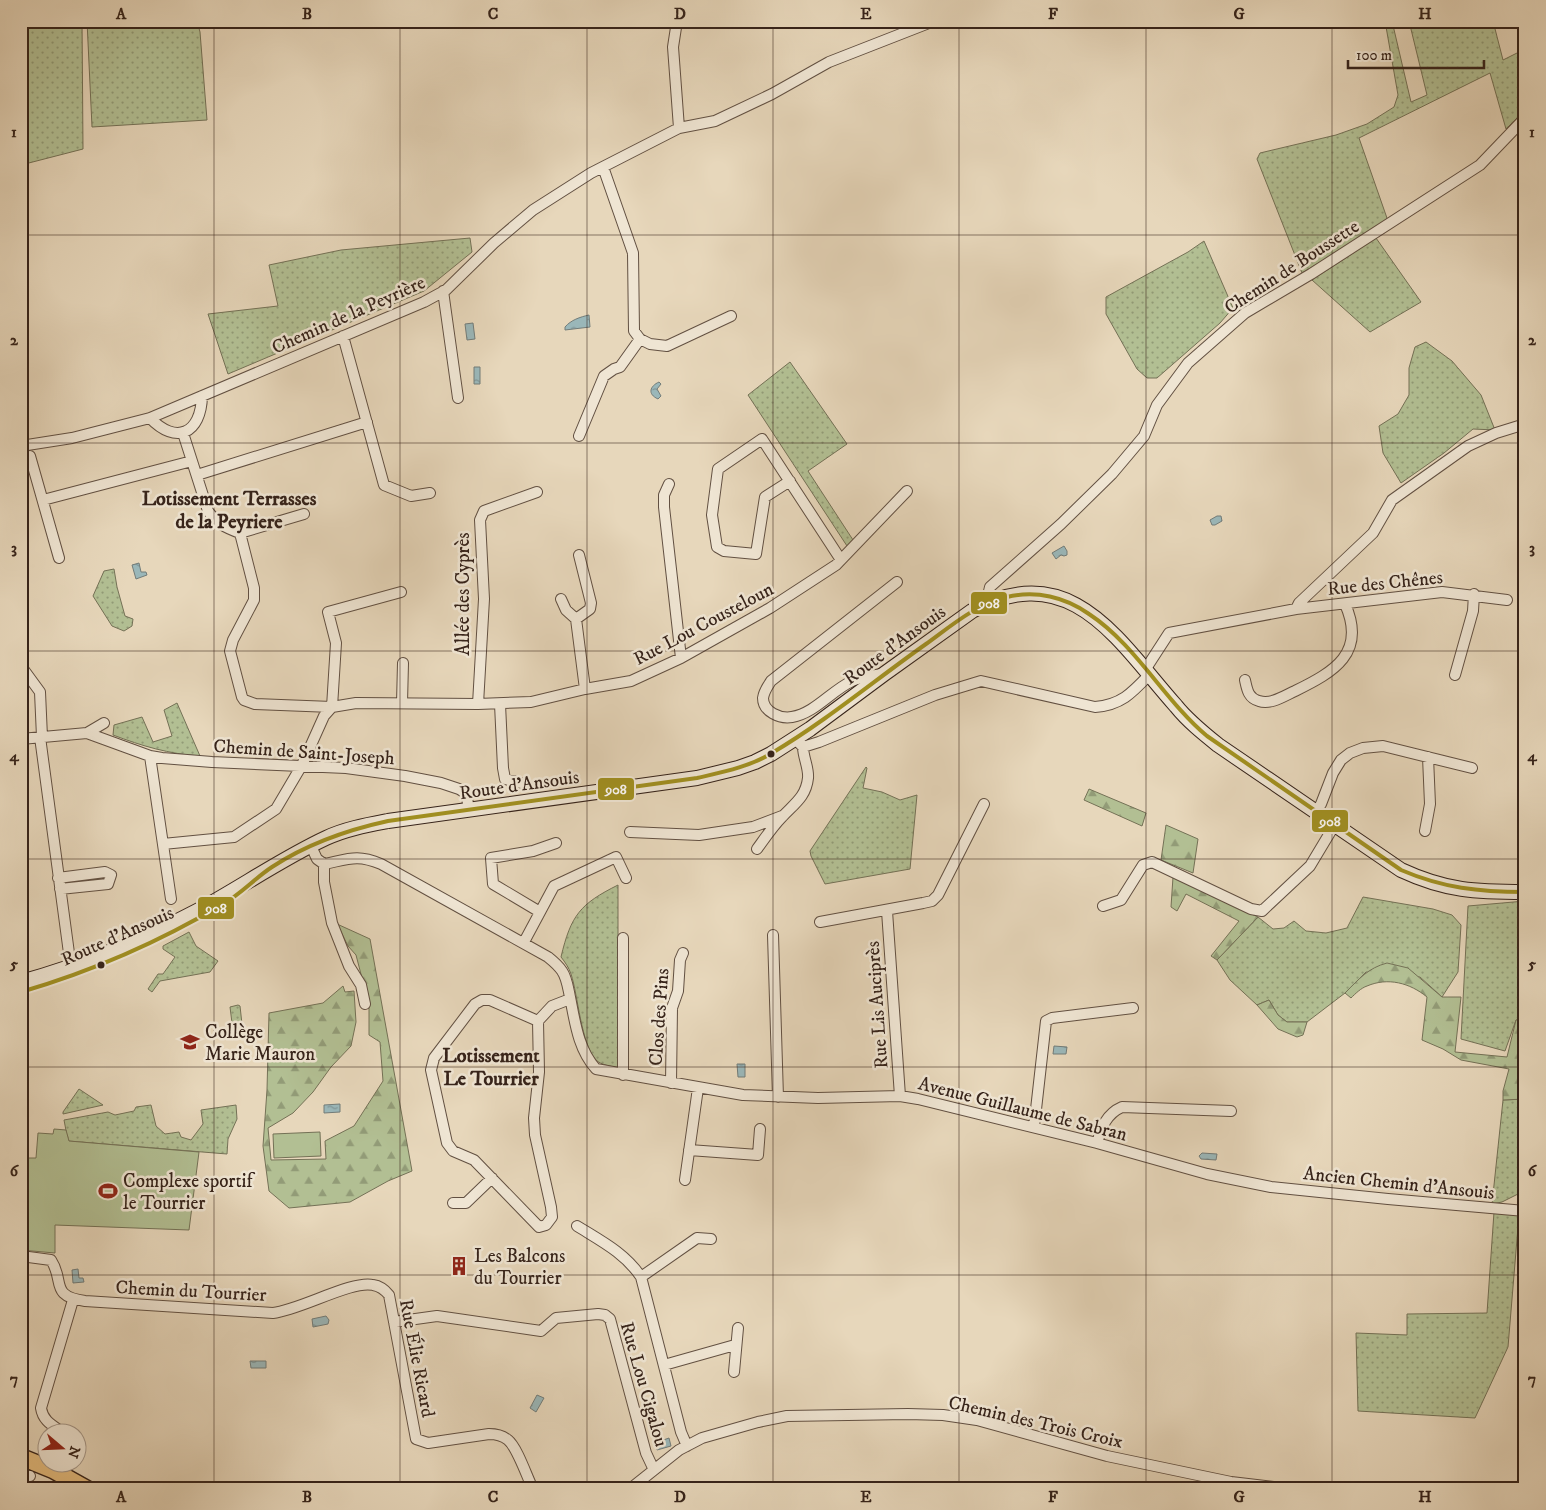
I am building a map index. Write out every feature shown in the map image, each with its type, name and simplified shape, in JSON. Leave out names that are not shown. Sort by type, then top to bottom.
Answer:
[{"type":"main road","points":[[21,1457],[52,1470],[75,1485],[87,1489]]},
{"type":"street","points":[[677,21],[673,47],[679,128],[715,121],[772,94],[829,62],[934,21]]},
{"type":"street","name":"Chemin de Boussette","points":[[986,604],[990,587],[1061,524],[1112,474],[1144,436],[1157,405],[1188,362],[1245,313],[1312,274],[1480,165],[1525,118]]},
{"type":"street","name":"Chemin de la Peyrière","points":[[21,446],[72,438],[150,418],[424,302],[443,291],[494,243],[533,210],[591,173],[679,128]]},
{"type":"street","points":[[603,167],[633,254],[634,331],[640,339],[650,344],[667,346],[731,316]]},
{"type":"street","points":[[443,291],[458,398]]},
{"type":"street","points":[[343,336],[384,485],[411,496],[430,492]]},
{"type":"street","points":[[579,436],[604,376],[620,367],[640,339]]},
{"type":"street","points":[[150,418],[166,431],[175,434],[183,433],[191,429],[196,423],[202,406],[202,396]]},
{"type":"street","points":[[197,475],[367,422]]},
{"type":"street","points":[[1296,609],[1299,603],[1373,533],[1392,500],[1468,446],[1496,433],[1525,424]]},
{"type":"street","points":[[183,433],[208,511],[214,520],[240,533],[304,514]]},
{"type":"street","points":[[790,482],[765,497],[756,554],[724,551],[717,547],[712,515],[718,469],[762,439],[841,560]]},
{"type":"street","points":[[30,456],[59,558]]},
{"type":"street","points":[[43,500],[192,461]]},
{"type":"street","points":[[669,484],[664,495],[664,507],[681,658]]},
{"type":"street","name":"Rue Lou Cousteloun","points":[[240,533],[254,588],[254,600],[232,640],[230,651],[244,700],[255,704],[332,707],[356,703],[500,704],[531,702],[585,689],[631,681],[681,658],[808,585],[841,560],[907,491]]},
{"type":"street","name":"Allée des Cyprès","points":[[478,704],[484,599],[480,520],[484,511],[537,492]]},
{"type":"street","points":[[576,619],[590,610],[580,555]]},
{"type":"street","points":[[884,674],[852,681],[809,710],[792,717],[780,716],[771,712],[765,706],[763,699],[765,690],[771,681],[897,582]]},
{"type":"street","points":[[164,844],[234,837],[276,809],[302,765],[324,716],[332,707],[336,643],[328,612],[401,592]]},
{"type":"street","name":"Rue des Chênes","points":[[799,743],[819,742],[935,695],[981,681],[1095,707],[1108,706],[1123,700],[1147,673],[1169,633],[1296,609],[1442,592],[1474,594],[1507,600]]},
{"type":"street","name":"Route d'Ansouis","points":[[21,992],[50,984],[128,950],[311,846],[340,833],[366,825],[697,778],[755,762],[799,743],[884,674],[972,611],[1005,597],[1022,594],[1061,598],[1081,606],[1116,635],[1188,719],[1218,745],[1401,870],[1429,882],[1458,890],[1525,892]]},
{"type":"street","points":[[1455,675],[1473,611],[1474,594]]},
{"type":"street","points":[[561,599],[566,610],[576,619],[585,689]]},
{"type":"street","points":[[1245,680],[1247,692],[1252,698],[1258,701],[1269,702],[1322,678],[1334,669],[1348,651],[1351,642],[1352,619],[1345,604]]},
{"type":"street","points":[[402,703],[403,663]]},
{"type":"street","points":[[21,666],[40,692],[41,737],[70,968]]},
{"type":"street","points":[[500,704],[505,779],[521,783]]},
{"type":"street","points":[[21,739],[87,733],[104,723]]},
{"type":"street","name":"Chemin de Saint-Joseph","points":[[87,733],[150,756],[203,762],[346,768],[441,783],[464,792],[469,810]]},
{"type":"street","points":[[630,832],[699,834],[753,827],[782,816],[793,808],[805,789],[808,777],[799,743]]},
{"type":"street","points":[[1315,813],[1341,760],[1350,753],[1363,748],[1383,746],[1472,768]]},
{"type":"street","points":[[150,756],[171,898]]},
{"type":"street","points":[[1425,832],[1430,804],[1428,756]]},
{"type":"street","points":[[820,922],[887,911],[932,901],[938,895],[984,804]]},
{"type":"street","points":[[758,848],[782,816]]},
{"type":"street","points":[[1102,906],[1122,900],[1143,865],[1152,862],[1251,909],[1262,911],[1310,866],[1334,826]]},
{"type":"street","points":[[540,912],[494,884],[491,858],[533,851],[556,843]]},
{"type":"street","points":[[311,846],[317,860],[324,864],[324,882],[332,924],[349,966],[361,985],[365,1004]]},
{"type":"street","name":"Avenue Guillaume de Sabran","points":[[324,864],[354,857],[366,858],[381,864],[548,957],[557,965],[566,978],[576,1031],[588,1061],[596,1069],[743,1095],[852,1098],[900,1096],[918,1099],[1097,1143],[1207,1174],[1270,1187]]},
{"type":"street","points":[[524,942],[554,886],[616,857],[626,878]]},
{"type":"street","name":"Rue Lis Auciprès","points":[[887,911],[900,1096]]},
{"type":"street","points":[[773,935],[778,1097]]},
{"type":"street","points":[[622,1075],[623,938]]},
{"type":"street","name":"Route d'Ansouis","points":[[21,982],[128,950]]},
{"type":"street","name":"Clos des Pins","points":[[671,1083],[672,1008],[678,991],[680,960],[683,953]]},
{"type":"street","points":[[538,1021],[490,1000],[482,1000],[475,1004],[434,1058],[432,1070],[447,1143],[453,1151],[474,1160],[539,1227],[546,1225],[552,1217],[552,1207],[535,1135],[534,1118],[539,1072],[538,1021],[552,1006],[570,999]]},
{"type":"street","points":[[1034,1127],[1046,1021],[1052,1018],[1133,1008]]},
{"type":"street","points":[[685,1180],[698,1088]]},
{"type":"street","points":[[1097,1143],[1107,1117],[1122,1107],[1230,1111]]},
{"type":"street","points":[[689,1150],[758,1155],[760,1129]]},
{"type":"street","points":[[453,1203],[466,1203],[492,1178]]},
{"type":"street","name":"Ancien Chemin d'Ansouis","points":[[1270,1187],[1388,1200],[1525,1211]]},
{"type":"street","points":[[577,1226],[619,1252],[634,1266],[641,1277],[681,1432],[687,1446]]},
{"type":"street","points":[[641,1277],[697,1238],[711,1239]]},
{"type":"street","points":[[21,1256],[51,1260],[63,1294],[73,1300],[41,1408],[42,1415],[48,1422]]},
{"type":"street","name":"Chemin du Tourrier","points":[[73,1300],[273,1313],[286,1312],[356,1286],[372,1284],[380,1287]]},
{"type":"street","name":"Rue Élie Ricard","points":[[380,1287],[389,1295],[416,1439],[428,1443],[498,1434],[507,1439],[513,1446],[533,1489]]},
{"type":"street","name":"Rue Lou Cigalou","points":[[394,1322],[437,1316],[541,1331],[556,1318],[605,1315],[610,1320],[646,1453],[654,1470]]},
{"type":"street","points":[[734,1372],[738,1328]]},
{"type":"street","points":[[664,1365],[736,1345]]},
{"type":"street","name":"Chemin des Trois Croix","points":[[630,1489],[679,1450],[702,1438],[758,1422],[787,1416],[908,1414],[943,1415],[977,1420],[1107,1456],[1231,1482],[1290,1489]]},
{"type":"green space","points":[[21,21],[82,21],[83,149],[21,165]]},
{"type":"green space","points":[[87,21],[197,21],[200,32],[207,120],[92,127]]},
{"type":"green space","points":[[1385,21],[1392,21],[1411,102],[1427,95],[1409,21],[1493,21],[1503,60],[1525,49],[1525,110],[1506,129],[1490,73],[1359,138],[1388,221],[1302,273],[1257,159],[1260,153],[1336,135],[1367,124],[1394,107],[1398,95]]},
{"type":"green space","points":[[470,238],[472,252],[424,291],[228,374],[208,314],[278,306],[269,265],[341,250]]},
{"type":"green space","points":[[1376,238],[1421,302],[1370,332],[1312,280]]},
{"type":"green space","points":[[1204,241],[1233,308],[1220,323],[1157,378],[1147,378],[1137,369],[1106,314],[1106,297],[1188,252]]},
{"type":"green space","points":[[1426,342],[1452,361],[1481,395],[1495,430],[1473,429],[1444,453],[1401,483],[1383,453],[1379,426],[1398,414],[1409,395],[1409,368],[1415,347]]},
{"type":"green space","points":[[790,362],[847,444],[808,471],[855,543],[849,549],[748,395]]},
{"type":"green space","points":[[114,569],[125,616],[133,619],[132,626],[124,631],[112,626],[93,596],[104,571]]},
{"type":"green space","points":[[177,703],[200,756],[156,749],[113,735],[114,725],[142,717],[153,742],[172,736],[164,710]]},
{"type":"green space","points":[[866,767],[863,788],[882,792],[900,800],[917,795],[910,869],[825,884],[810,851]]},
{"type":"green space","points":[[1089,789],[1146,813],[1142,826],[1084,800]]},
{"type":"green space","points":[[1166,825],[1198,839],[1193,873],[1161,860]]},
{"type":"green space","points":[[1173,877],[1258,917],[1217,960],[1211,956],[1239,921],[1186,894],[1177,911],[1171,907]]},
{"type":"green space","points":[[618,885],[618,1068],[598,1062],[591,1053],[583,1031],[571,974],[561,957],[573,921],[579,912],[594,898]]},
{"type":"green space","points":[[1363,897],[1433,909],[1452,915],[1461,925],[1458,972],[1442,997],[1420,977],[1366,972],[1345,993],[1307,1022],[1287,1022],[1278,1015],[1269,1000],[1257,1005],[1230,980],[1217,960],[1258,917],[1273,929],[1284,928],[1294,921],[1306,931],[1326,933],[1347,928]]},
{"type":"green space","points":[[1525,901],[1525,1020],[1516,1020],[1505,1051],[1461,1039],[1468,906]]},
{"type":"green space","points":[[337,924],[370,939],[412,1171],[388,1181],[350,1202],[289,1208],[269,1191],[263,1146],[269,1013],[323,1003],[343,986],[345,992],[354,991],[356,1022],[351,1046],[293,1113],[268,1128],[271,1160],[326,1159],[325,1141],[354,1126],[383,1081],[380,1042],[369,1035],[369,1005],[356,955],[348,946]]},
{"type":"green space","points":[[189,932],[196,946],[218,961],[210,972],[160,981],[152,992],[148,989],[158,974],[163,974],[175,957],[163,949],[163,946]]},
{"type":"green space","points":[[1387,963],[1408,968],[1442,997],[1461,997],[1455,1052],[1507,1057],[1516,1020],[1525,1020],[1525,1099],[1503,1100],[1503,1091],[1509,1069],[1461,1060],[1443,1049],[1422,1040],[1427,997],[1420,992],[1399,983],[1383,982],[1367,986],[1351,998],[1345,993],[1369,971]]},
{"type":"green space","points":[[1269,1000],[1278,1015],[1287,1022],[1307,1022],[1303,1035],[1297,1037],[1278,1029],[1257,1005]]},
{"type":"green space","points":[[240,1006],[242,1024],[240,1025],[239,1022],[232,1023],[230,1007]]},
{"type":"green space","points":[[79,1089],[103,1105],[63,1114],[63,1112]]},
{"type":"green space","points":[[1525,1099],[1525,1198],[1518,1194],[1502,1202],[1492,1204],[1503,1100]]},
{"type":"green space","points":[[151,1105],[156,1126],[165,1134],[179,1132],[181,1137],[191,1140],[203,1124],[201,1110],[236,1105],[237,1119],[228,1139],[227,1154],[68,1141],[64,1120],[108,1112],[115,1115],[134,1111],[136,1107]]},
{"type":"green space","name":"Complexe sportif le Tourrier","points":[[54,1129],[66,1130],[69,1141],[199,1152],[189,1230],[55,1225],[55,1253],[21,1250],[21,1158],[36,1158],[38,1133],[53,1134]]},
{"type":"green space","points":[[320,1132],[321,1156],[274,1158],[273,1134]]},
{"type":"green space","points":[[1494,1212],[1519,1215],[1508,1347],[1475,1418],[1358,1411],[1356,1333],[1407,1335],[1407,1314],[1487,1313]]},
{"type":"water","points":[[589,315],[590,327],[565,330],[565,327],[573,321]]},
{"type":"water","points":[[473,323],[475,339],[467,340],[465,324]]},
{"type":"water","points":[[474,367],[480,367],[480,384],[474,384]]},
{"type":"water","points":[[659,382],[661,384],[657,389],[661,396],[658,399],[652,395],[651,390]]},
{"type":"water","points":[[1221,516],[1222,521],[1212,525],[1210,520]]},
{"type":"water","points":[[1064,546],[1067,555],[1061,555],[1056,559],[1052,553]]},
{"type":"water","points":[[139,563],[141,572],[146,572],[147,575],[136,579],[132,565]]},
{"type":"water","points":[[1054,1046],[1067,1047],[1066,1054],[1053,1054]]},
{"type":"water","points":[[737,1064],[745,1064],[745,1077],[738,1077]]},
{"type":"water","points":[[340,1104],[340,1112],[324,1113],[324,1105]]},
{"type":"water","points":[[1202,1153],[1217,1154],[1216,1160],[1201,1159],[1199,1156]]},
{"type":"water","points":[[78,1269],[79,1278],[83,1278],[84,1282],[73,1283],[72,1270]]},
{"type":"water","points":[[326,1316],[329,1320],[328,1324],[313,1327],[312,1319]]},
{"type":"water","points":[[250,1361],[266,1361],[266,1368],[251,1368]]},
{"type":"water","points":[[537,1395],[544,1398],[536,1412],[530,1408]]},
{"type":"water","points":[[669,1438],[671,1446],[657,1450],[655,1443]]},
{"type":"transit line","name":"908","points":[[21,992],[100,965],[175,931],[230,900],[266,871],[285,859],[299,851],[343,833],[388,821],[697,778],[754,762],[812,728],[964,616],[996,600],[1029,594],[1060,599],[1089,614],[1121,641],[1177,706],[1207,736],[1401,870],[1432,881],[1462,888],[1525,892]]},
{"type":"place","name":"Collège Marie Mauron","points":[[190,1042]]},
{"type":"place","name":"Complexe sportif le Tourrier","points":[[108,1191]]},
{"type":"place","name":"Les Balcons du Tourrier","points":[[459,1266]]},
{"type":"district","name":"Lotissement Terrasses de la Peyriere","points":[[229,510]]},
{"type":"district","name":"Lotissement Le Tourrier","points":[[491,1066]]}]
